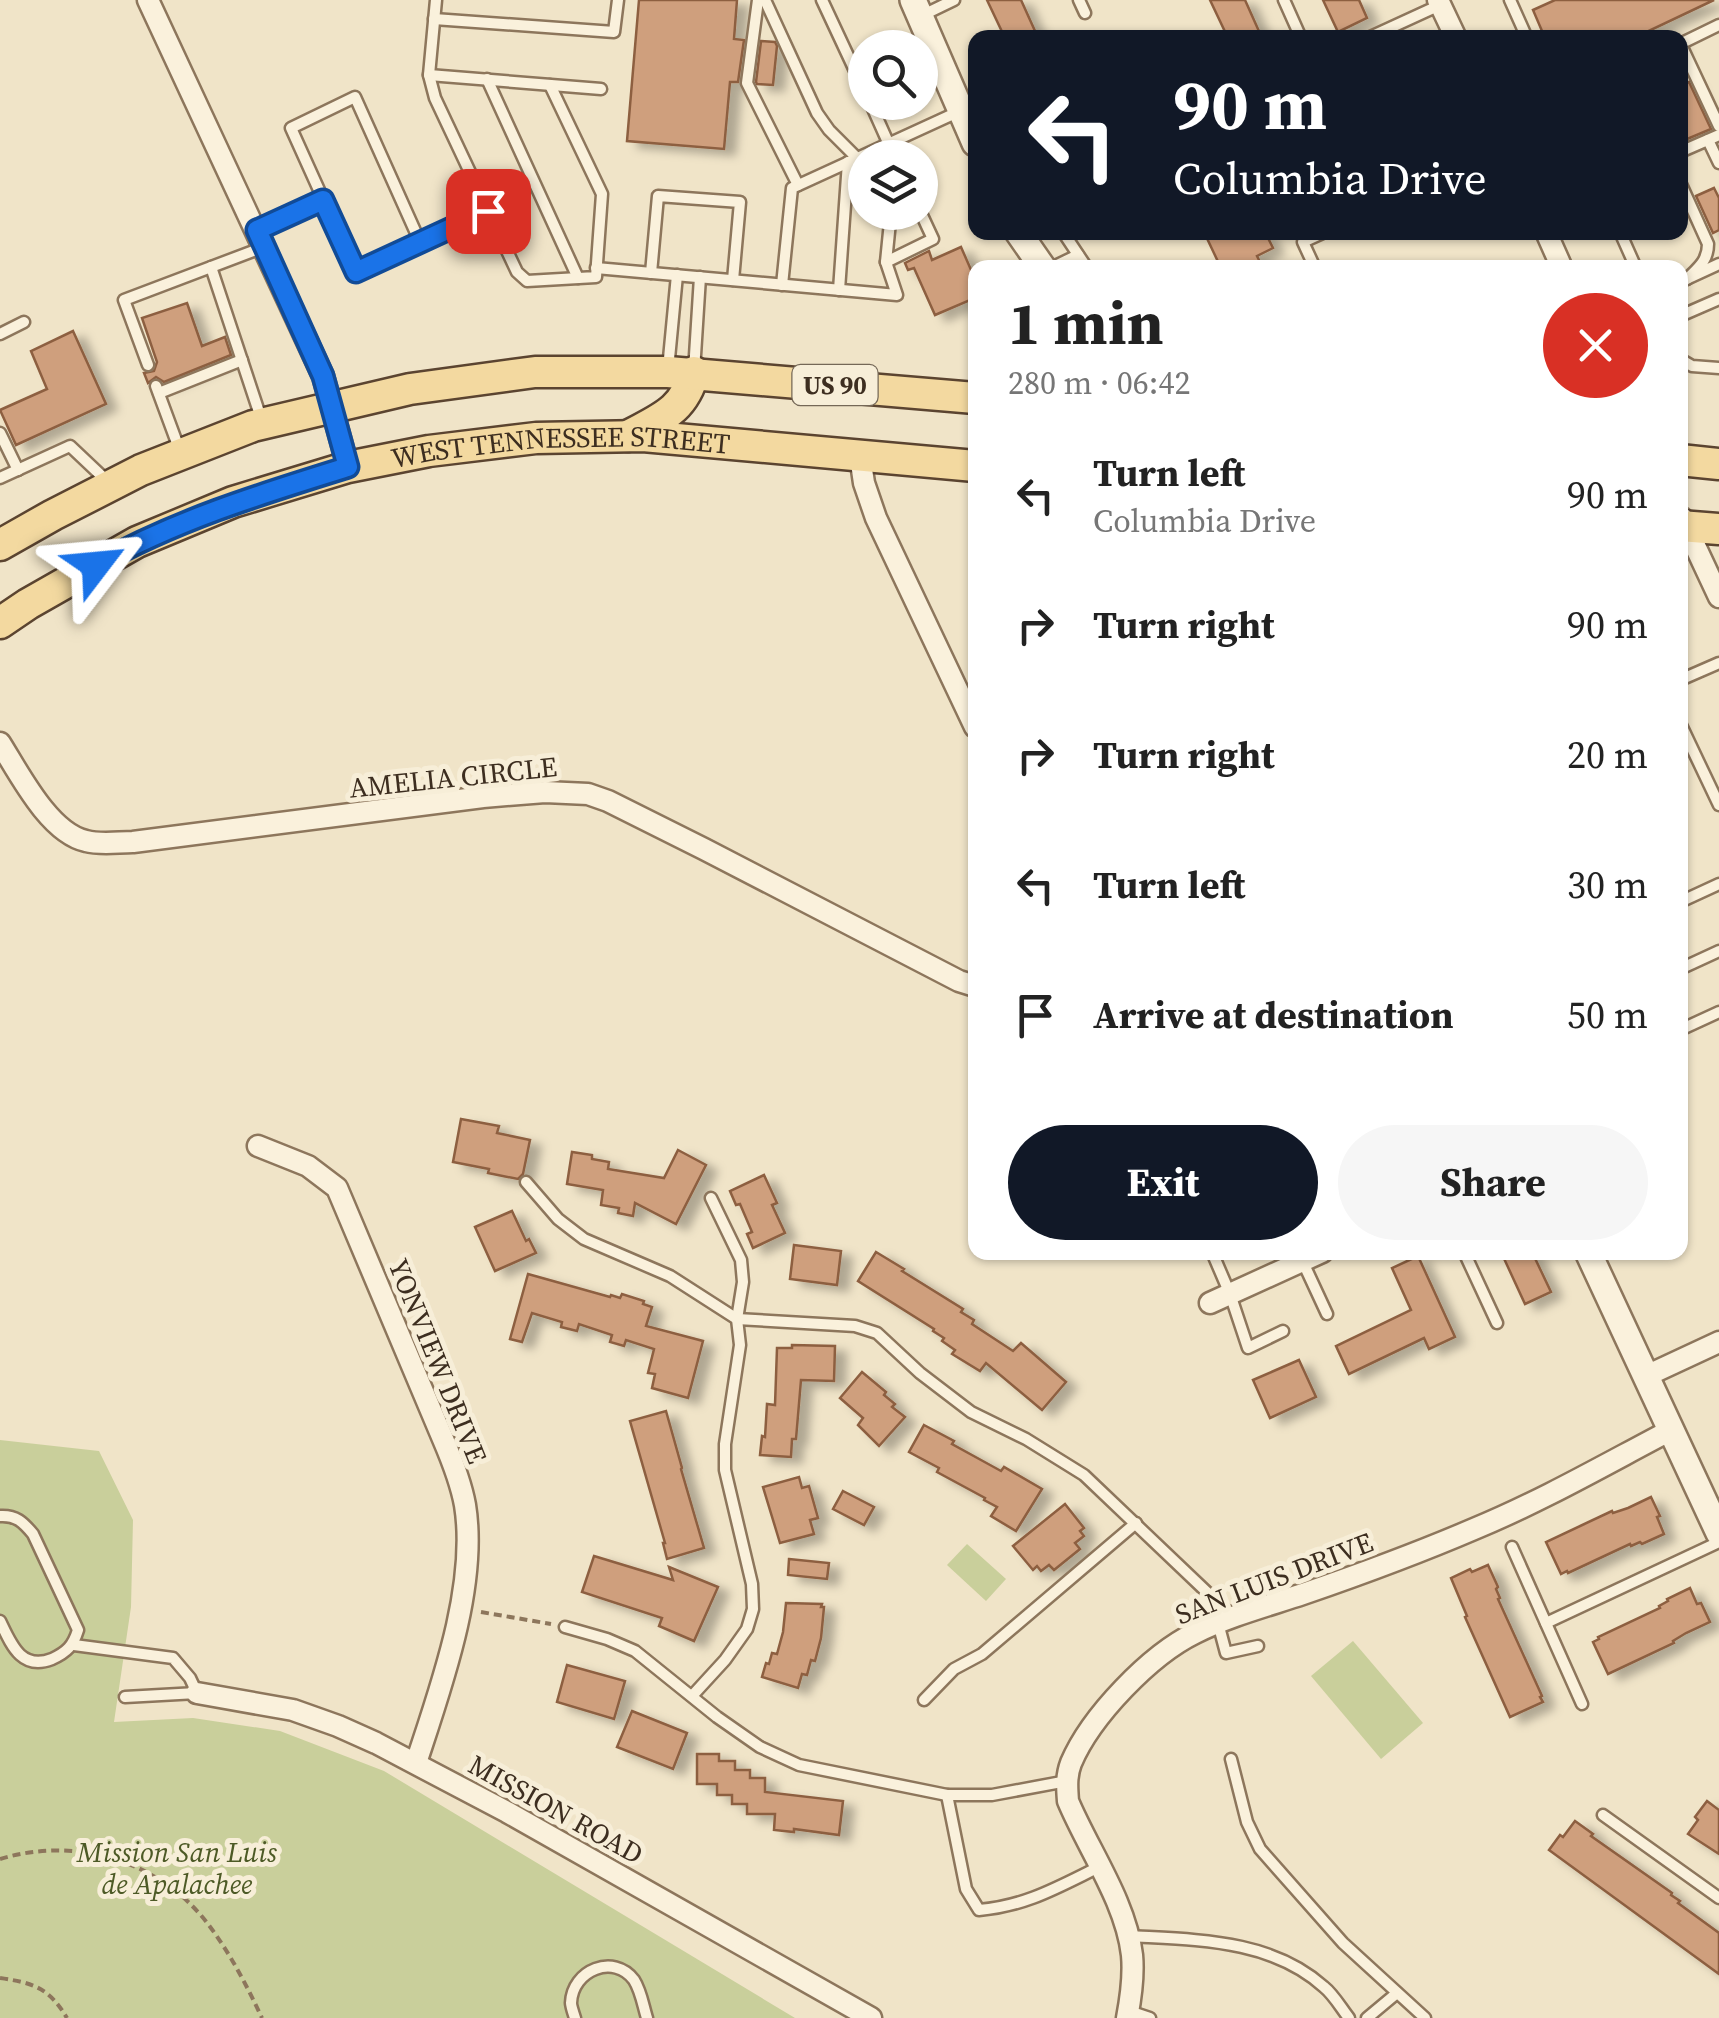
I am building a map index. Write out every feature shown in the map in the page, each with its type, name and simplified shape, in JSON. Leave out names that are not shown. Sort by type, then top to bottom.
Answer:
[{"type":"main road","name":"US 90","points":[[0,545],[142,470],[181,454],[263,424],[410,390],[535,372],[681,372],[968,397]]},
{"type":"main road","points":[[628,436],[675,409],[689,392],[681,372]]},
{"type":"main road","name":"WEST TENNESSEE STREET","points":[[0,624],[137,542],[234,502],[348,467],[429,451],[536,438],[628,436],[968,465]]},
{"type":"main road","points":[[1688,461],[1719,464]]},
{"type":"main road","points":[[1688,523],[1719,529]]},
{"type":"street","points":[[148,0],[323,376],[348,467]]},
{"type":"street","points":[[1440,2],[1452,30]]},
{"type":"street","points":[[917,8],[968,126]]},
{"type":"street","points":[[1024,240],[1041,260]]},
{"type":"street","points":[[860,456],[876,518],[968,713]]},
{"type":"street","points":[[1688,534],[1719,598]]},
{"type":"street","name":"AMELIA CIRCLE","points":[[0,743],[55,822],[82,841],[96,843],[133,842],[483,797],[545,792],[588,794],[968,984]]},
{"type":"street","name":"YONVIEW DRIVE","points":[[258,1146],[308,1166],[337,1188],[455,1469],[465,1505],[468,1559],[459,1608],[446,1674],[416,1763]]},
{"type":"street","points":[[1210,1303],[1300,1260]]},
{"type":"street","points":[[1592,1260],[1719,1533]]},
{"type":"street","points":[[1646,1376],[1719,1342]]},
{"type":"street","name":"SAN LUIS DRIVE","points":[[1067,1781],[1070,1765],[1080,1748],[1136,1676],[1194,1633],[1371,1571],[1477,1528],[1671,1430]]},
{"type":"street","name":"MISSION ROAD","points":[[196,1693],[293,1710],[338,1726],[416,1763],[870,2018]]},
{"type":"street","points":[[1067,1781],[1068,1801],[1129,1936],[1132,1972],[1127,2015]]},
{"type":"lane","points":[[436,0],[430,75],[435,98],[522,279],[596,277],[602,194],[550,85]]},
{"type":"lane","points":[[434,20],[614,32],[618,0]]},
{"type":"lane","points":[[758,0],[748,84],[798,185]]},
{"type":"lane","points":[[766,0],[817,113],[848,154]]},
{"type":"lane","points":[[822,0],[848,56]]},
{"type":"lane","points":[[917,8],[954,0]]},
{"type":"lane","points":[[1079,0],[1085,13]]},
{"type":"lane","points":[[1284,0],[1297,30]]},
{"type":"lane","points":[[1510,0],[1523,30]]},
{"type":"lane","points":[[1384,30],[1440,2]]},
{"type":"lane","points":[[1688,40],[1719,26]]},
{"type":"lane","points":[[1688,58],[1715,107],[1719,126]]},
{"type":"lane","points":[[430,75],[601,89]]},
{"type":"lane","points":[[487,80],[578,278]]},
{"type":"lane","points":[[420,242],[355,97],[292,128],[356,272],[488,211]]},
{"type":"lane","points":[[896,140],[961,110]]},
{"type":"lane","points":[[1688,148],[1714,137],[1719,163]]},
{"type":"lane","points":[[782,285],[792,188],[848,162]]},
{"type":"lane","points":[[651,273],[658,196],[740,202],[733,280]]},
{"type":"lane","points":[[148,365],[124,300],[211,267],[323,200]]},
{"type":"lane","points":[[1688,200],[1708,244],[1708,254],[1688,276]]},
{"type":"lane","points":[[839,290],[848,206]]},
{"type":"lane","points":[[596,268],[897,295],[886,262],[889,230]]},
{"type":"lane","points":[[886,262],[933,240],[929,230]]},
{"type":"lane","points":[[1068,240],[1081,260]]},
{"type":"lane","points":[[1065,260],[1078,254]]},
{"type":"lane","points":[[1688,278],[1719,264]]},
{"type":"lane","points":[[211,267],[263,424]]},
{"type":"lane","points":[[677,275],[681,372]]},
{"type":"lane","points":[[681,372],[700,277]]},
{"type":"lane","points":[[1688,313],[1719,299]]},
{"type":"lane","points":[[0,334],[24,322]]},
{"type":"lane","points":[[181,454],[157,390],[242,360]]},
{"type":"lane","points":[[1688,364],[1719,368]]},
{"type":"lane","points":[[0,432],[18,470]]},
{"type":"lane","points":[[0,478],[70,446],[112,486]]},
{"type":"lane","points":[[1688,677],[1719,663]]},
{"type":"lane","points":[[1688,740],[1719,805]]},
{"type":"lane","points":[[1688,898],[1719,884]]},
{"type":"lane","points":[[1688,965],[1719,951]]},
{"type":"lane","points":[[1688,1026],[1719,1012]]},
{"type":"lane","points":[[526,1182],[558,1219],[584,1239],[670,1276],[737,1320],[856,1326],[877,1333],[942,1391],[1084,1476],[1136,1522],[1225,1620],[1226,1653],[1258,1646]]},
{"type":"lane","points":[[692,1696],[725,1660],[747,1628],[752,1609],[752,1584],[725,1470],[725,1444],[740,1345],[737,1320],[744,1282],[741,1260],[711,1198]]},
{"type":"lane","points":[[1215,1260],[1248,1348],[1283,1332]]},
{"type":"lane","points":[[1309,1260],[1327,1314]]},
{"type":"lane","points":[[1468,1260],[1497,1323]]},
{"type":"lane","points":[[0,1516],[22,1521],[33,1534],[78,1630],[74,1645],[39,1664],[26,1660],[13,1648],[0,1621]]},
{"type":"lane","points":[[924,1700],[954,1669],[982,1654],[1136,1522]]},
{"type":"lane","points":[[1546,1623],[1719,1542]]},
{"type":"lane","points":[[1512,1547],[1582,1704]]},
{"type":"lane","points":[[565,1627],[635,1651],[717,1718],[760,1747],[799,1766],[948,1795],[992,1795],[1067,1781]]},
{"type":"lane","points":[[74,1645],[172,1658],[190,1678],[196,1693],[125,1698]]},
{"type":"lane","points":[[1230,1759],[1246,1822],[1260,1849],[1343,1943],[1425,2018]]},
{"type":"lane","points":[[948,1795],[966,1888],[979,1910],[1022,1903],[1099,1867]]},
{"type":"lane","points":[[1603,1815],[1719,1898]]},
{"type":"lane","points":[[1129,1936],[1216,1941],[1282,1958],[1325,1987],[1349,2018]]},
{"type":"lane","points":[[575,2018],[571,2004],[575,1987],[584,1974],[610,1966],[632,1977],[646,2018]]},
{"type":"lane","points":[[1367,2018],[1397,1993]]},
{"type":"lane","points":[[1127,2015],[1150,2018]]},
{"type":"path","points":[[459,1608],[565,1627]]},
{"type":"path","points":[[0,1858],[53,1849],[104,1854],[139,1866],[177,1893],[206,1922],[234,1963],[262,2018]]},
{"type":"path","points":[[0,1978],[48,1992],[68,2018]]},
{"type":"green space","name":"Mission San Luis de Apalachee","points":[[0,1440],[99,1451],[133,1520],[131,1607],[114,1722],[193,1718],[280,1731],[384,1771],[795,2018],[0,2018]]},
{"type":"green space","points":[[967,1544],[1006,1579],[986,1601],[947,1565]]},
{"type":"green space","points":[[1353,1641],[1423,1723],[1381,1759],[1311,1676]]},
{"type":"building","points":[[639,0],[737,0],[734,39],[744,40],[738,82],[730,82],[724,149],[627,141]]},
{"type":"building","points":[[987,0],[1021,0],[1035,30],[1001,30]]},
{"type":"building","points":[[1210,0],[1245,0],[1258,30],[1224,30]]},
{"type":"building","points":[[1323,0],[1359,0],[1367,18],[1337,30]]},
{"type":"building","points":[[1555,0],[1714,0],[1651,30],[1542,30],[1533,10]]},
{"type":"building","points":[[761,41],[775,42],[777,46],[773,85],[756,82]]},
{"type":"building","points":[[1688,82],[1711,129],[1688,139]]},
{"type":"building","points":[[1714,188],[1719,198],[1719,230],[1713,233],[1696,196]]},
{"type":"building","points":[[1208,240],[1269,240],[1273,248],[1257,256],[1259,260],[1217,260]]},
{"type":"building","points":[[961,247],[968,263],[968,301],[935,315],[914,268],[908,270],[905,263],[929,251],[932,260]]},
{"type":"building","points":[[187,303],[202,346],[225,337],[231,355],[164,382],[156,377],[148,383],[144,373],[154,371],[157,362],[142,318]]},
{"type":"building","points":[[73,331],[106,404],[16,445],[0,410],[47,389],[31,351]]},
{"type":"building","points":[[461,1119],[499,1126],[497,1133],[530,1140],[523,1174],[518,1179],[453,1162]]},
{"type":"building","points":[[678,1150],[706,1165],[676,1224],[635,1203],[633,1216],[618,1213],[619,1208],[601,1205],[603,1190],[567,1184],[572,1152],[609,1162],[608,1169],[664,1178]]},
{"type":"building","points":[[764,1175],[785,1233],[753,1248],[747,1234],[752,1232],[730,1191]]},
{"type":"building","points":[[512,1211],[536,1253],[495,1271],[475,1227]]},
{"type":"building","points":[[794,1245],[841,1251],[837,1285],[790,1279]]},
{"type":"building","points":[[876,1252],[963,1309],[961,1312],[974,1320],[972,1324],[1013,1351],[1021,1343],[1066,1382],[1042,1410],[986,1363],[980,1371],[952,1354],[955,1350],[934,1329],[858,1281]]},
{"type":"building","points":[[1420,1260],[1455,1337],[1429,1349],[1424,1338],[1349,1374],[1336,1346],[1411,1310],[1392,1268]]},
{"type":"building","points":[[1505,1260],[1536,1260],[1551,1292],[1525,1304]]},
{"type":"building","points":[[528,1274],[610,1297],[620,1298],[622,1294],[644,1301],[652,1307],[646,1326],[703,1341],[688,1398],[652,1388],[655,1374],[648,1373],[654,1349],[626,1340],[624,1346],[610,1342],[612,1335],[579,1324],[577,1331],[532,1313],[522,1342],[510,1339]]},
{"type":"building","points":[[835,1346],[834,1381],[801,1380],[791,1457],[760,1455],[767,1404],[775,1405],[777,1348]]},
{"type":"building","points":[[1299,1360],[1316,1397],[1270,1418],[1253,1380]]},
{"type":"building","points":[[862,1372],[886,1392],[884,1395],[895,1404],[892,1407],[905,1417],[879,1446],[858,1425],[863,1418],[840,1398]]},
{"type":"building","points":[[666,1411],[704,1548],[667,1559],[630,1421]]},
{"type":"building","points":[[924,1425],[1001,1471],[1004,1467],[1042,1489],[1016,1531],[991,1516],[997,1507],[985,1498],[909,1452]]},
{"type":"building","points":[[799,1477],[802,1488],[809,1486],[818,1518],[810,1520],[814,1534],[780,1543],[763,1487]]},
{"type":"building","points":[[843,1491],[874,1507],[864,1525],[833,1509]]},
{"type":"building","points":[[1651,1497],[1664,1534],[1561,1574],[1546,1542]]},
{"type":"building","points":[[1065,1504],[1084,1528],[1080,1531],[1084,1536],[1075,1543],[1080,1549],[1054,1570],[1049,1565],[1041,1571],[1037,1566],[1033,1570],[1013,1546]]},
{"type":"building","points":[[594,1556],[673,1580],[669,1567],[718,1587],[694,1641],[659,1626],[662,1618],[582,1592]]},
{"type":"building","points":[[789,1559],[829,1563],[827,1579],[788,1575]]},
{"type":"building","points":[[1488,1565],[1498,1587],[1498,1599],[1543,1702],[1510,1717],[1451,1578]]},
{"type":"building","points":[[1690,1588],[1710,1622],[1608,1674],[1593,1642]]},
{"type":"building","points":[[786,1603],[824,1607],[815,1661],[811,1660],[807,1675],[802,1674],[798,1688],[762,1677],[772,1653],[777,1654]]},
{"type":"building","points":[[567,1665],[625,1681],[614,1719],[557,1702]]},
{"type":"building","points":[[632,1711],[687,1733],[673,1769],[617,1747]]},
{"type":"building","points":[[697,1754],[719,1754],[719,1761],[735,1761],[735,1770],[750,1770],[750,1778],[765,1778],[765,1792],[843,1801],[839,1835],[774,1830],[775,1814],[747,1814],[747,1804],[732,1804],[732,1795],[717,1795],[717,1784],[697,1784]]},
{"type":"building","points":[[1707,1801],[1719,1810],[1719,1854],[1688,1834]]},
{"type":"building","points":[[1575,1821],[1719,1933],[1719,1974],[1549,1850]]},
{"type":"route","points":[[96,565],[137,542],[234,502],[348,467],[323,376],[257,230],[323,200],[356,272],[488,211]]}]
